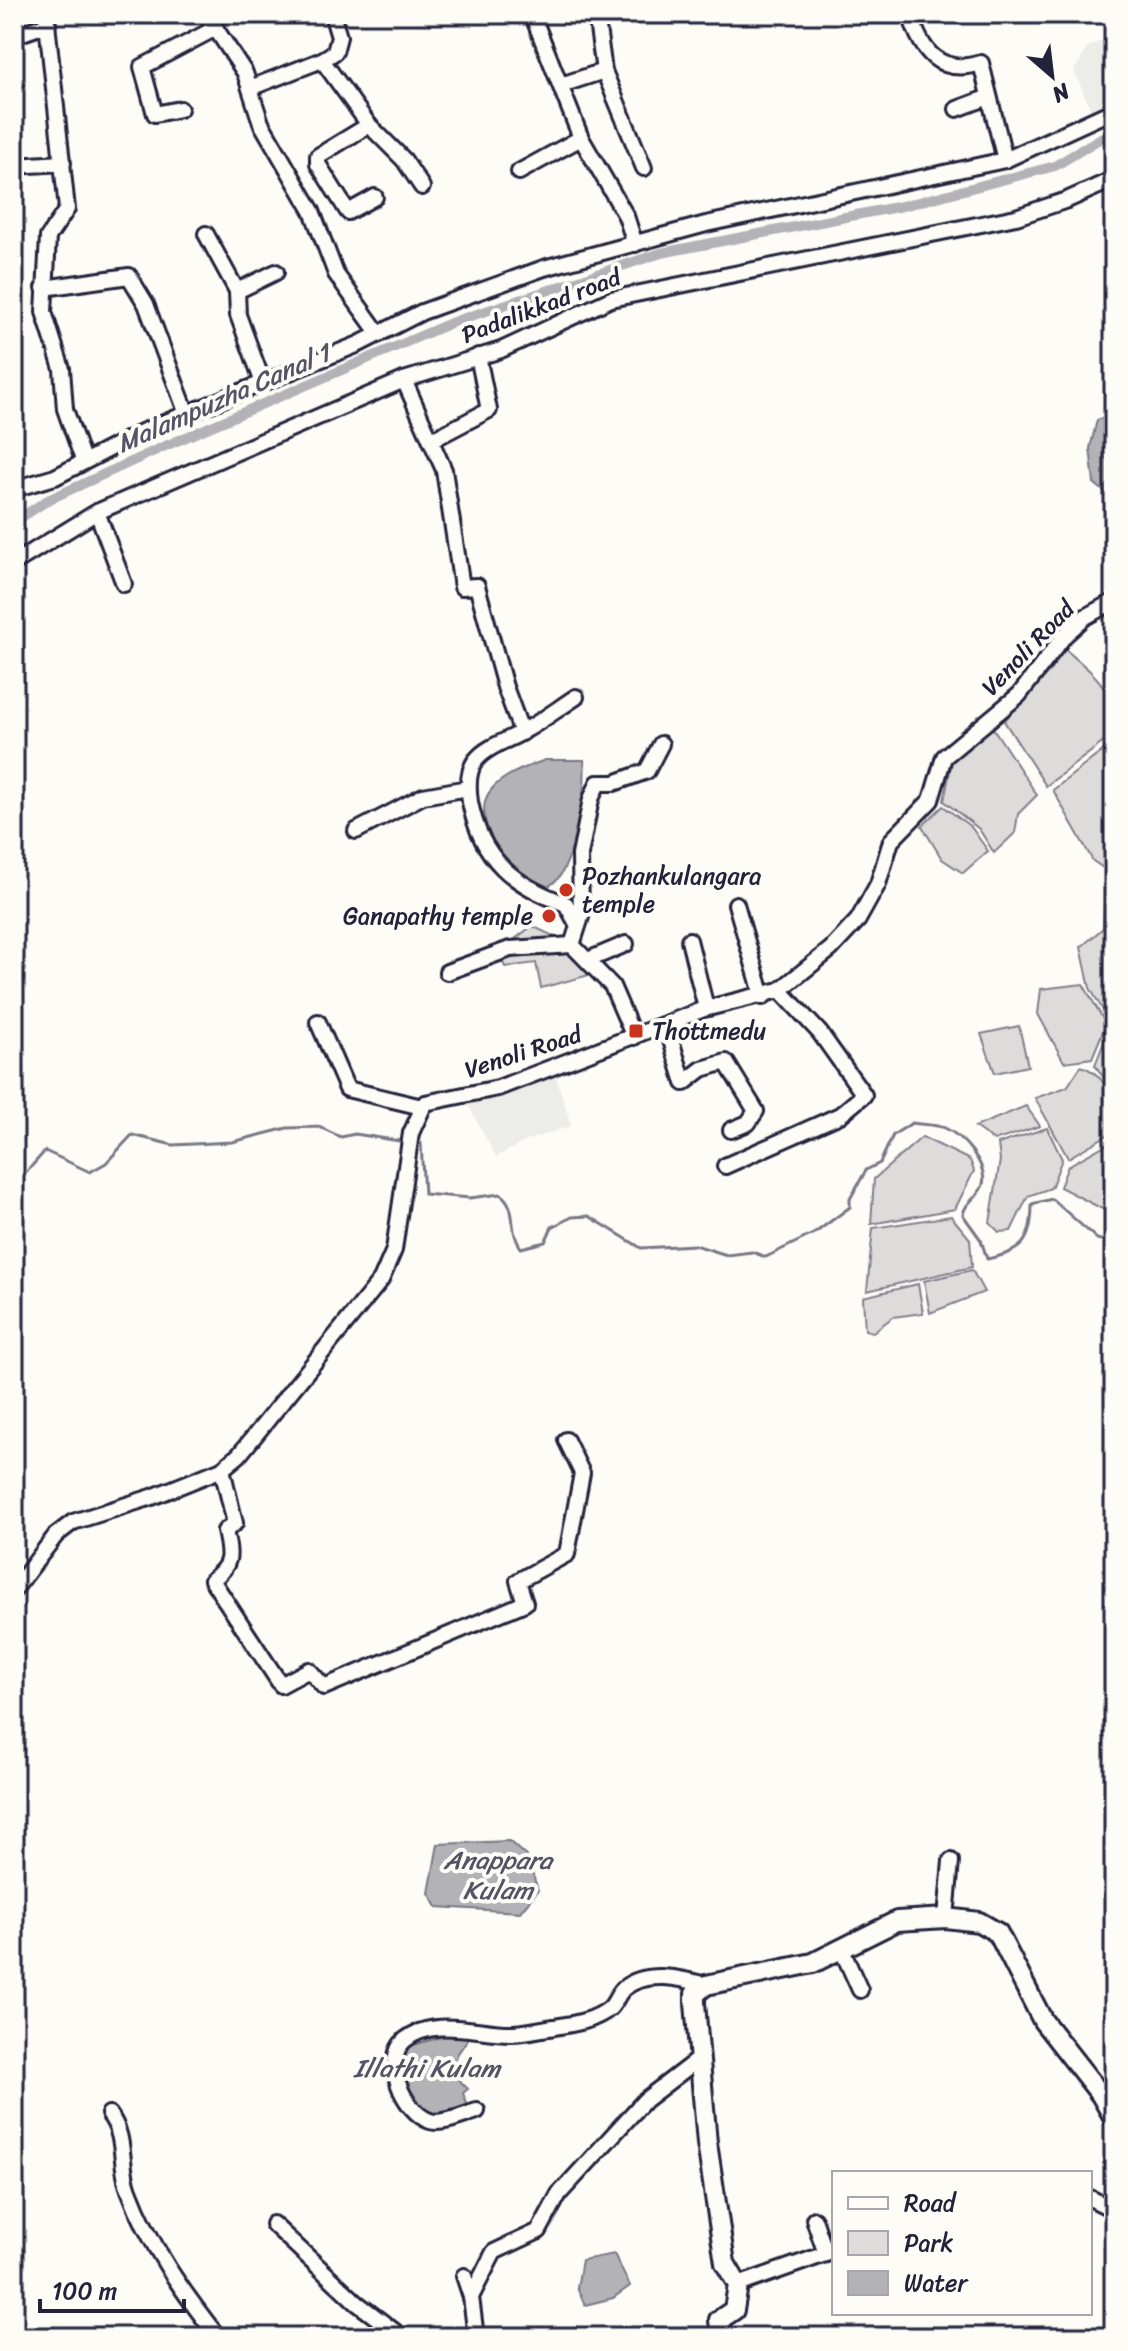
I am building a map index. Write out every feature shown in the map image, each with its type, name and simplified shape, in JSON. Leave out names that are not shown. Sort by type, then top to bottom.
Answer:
[{"type":"main road","points":[[721,2337],[719,2320],[734,2310],[738,2285],[725,2263],[707,2143],[695,1994],[706,1985],[813,1963],[897,1921],[946,1918],[979,1922],[998,1933],[1043,2021],[1101,2095],[1114,2118]]},
{"type":"street","points":[[206,14],[245,73],[261,123],[312,211],[336,274],[379,334]]},
{"type":"street","points":[[250,88],[335,52],[339,37],[332,14]]},
{"type":"street","points":[[532,14],[581,138],[626,216],[635,244]]},
{"type":"street","points":[[596,14],[604,71],[644,168]]},
{"type":"street","points":[[910,14],[918,40],[937,61],[962,69],[981,63],[1005,160]]},
{"type":"street","points":[[14,36],[47,19],[67,209],[48,237],[44,312],[62,369],[65,409],[83,460]]},
{"type":"street","points":[[180,109],[155,114],[142,67],[216,28]]},
{"type":"street","points":[[322,60],[369,125],[404,160],[422,187]]},
{"type":"street","points":[[561,85],[604,71]]},
{"type":"street","points":[[957,109],[989,97]]},
{"type":"street","points":[[14,489],[55,477],[83,460],[379,334],[422,312],[544,268],[706,224],[1005,160],[1114,110]]},
{"type":"street","points":[[369,125],[318,156],[318,164],[348,212],[375,197]]},
{"type":"street","points":[[519,172],[581,138]]},
{"type":"street","points":[[14,166],[63,163]]},
{"type":"street","name":"Padalikkad road","points":[[14,563],[97,512],[404,380],[501,350],[611,299],[787,260],[1016,217],[1067,200],[1114,179]]},
{"type":"street","points":[[206,234],[237,291],[238,315],[263,383]]},
{"type":"street","points":[[237,291],[276,272]]},
{"type":"street","points":[[44,288],[129,276],[146,304],[187,414]]},
{"type":"street","points":[[429,435],[489,410],[478,356]]},
{"type":"street","points":[[404,380],[444,470],[462,587],[477,586],[505,687],[522,733]]},
{"type":"street","points":[[97,512],[124,584]]},
{"type":"street","name":"Venoli Road","points":[[422,1107],[433,1098],[498,1088],[706,1008],[763,997],[780,990],[831,949],[858,920],[878,884],[891,841],[931,800],[944,757],[1019,695],[1065,635],[1085,617],[1114,601]]},
{"type":"street","points":[[573,902],[533,892],[502,868],[485,848],[468,788],[477,759],[576,697]]},
{"type":"street","points":[[572,945],[581,917],[573,902],[580,855],[591,799],[598,783],[614,783],[647,771],[661,744]]},
{"type":"street","points":[[356,831],[423,796],[468,788]]},
{"type":"street","points":[[736,904],[763,997]]},
{"type":"street","points":[[689,940],[706,1008]]},
{"type":"street","points":[[588,960],[626,944]]},
{"type":"street","points":[[447,972],[510,949],[572,945],[622,1003],[634,1037]]},
{"type":"street","points":[[725,1166],[840,1115],[864,1095],[820,1033],[780,990]]},
{"type":"street","points":[[14,1590],[56,1535],[73,1522],[152,1497],[222,1469],[239,1455],[381,1280],[394,1250],[411,1133],[422,1107],[347,1089],[318,1022]]},
{"type":"street","points":[[666,1024],[684,1083],[702,1069],[726,1062],[756,1111],[748,1123],[731,1130]]},
{"type":"street","points":[[222,1469],[235,1523],[225,1531],[231,1559],[227,1569],[212,1580],[281,1685],[309,1670],[324,1687],[525,1603],[518,1581],[567,1554],[582,1473],[566,1440]]},
{"type":"street","points":[[946,1918],[951,1861]]},
{"type":"street","points":[[841,1948],[860,1990]]},
{"type":"street","points":[[477,2111],[440,2122],[428,2121],[413,2107],[401,2088],[393,2064],[394,2056],[405,2040],[434,2029],[481,2028],[513,2033],[585,2022],[610,2008],[622,1989],[636,1981],[679,1977],[706,1985]]},
{"type":"street","points":[[471,2297],[494,2252],[539,2231],[559,2194],[645,2100],[701,2057]]},
{"type":"street","points":[[109,2114],[119,2128],[127,2188],[179,2288],[218,2337]]},
{"type":"street","points":[[1092,2199],[1114,2210]]},
{"type":"street","points":[[738,2285],[830,2252],[814,2219]]},
{"type":"street","points":[[273,2224],[357,2303],[402,2337]]},
{"type":"street","points":[[464,2276],[471,2297],[476,2337]]},
{"type":"shaded area","points":[[1114,35],[1114,99],[1092,113],[1074,71],[1088,47]]},
{"type":"shaded area","points":[[554,1070],[571,1126],[528,1140],[496,1157],[466,1101]]},
{"type":"green space","points":[[1065,649],[1102,685],[1111,705],[1114,734],[1046,786],[1004,721],[1049,672]]},
{"type":"green space","points":[[993,728],[1037,795],[1018,814],[1015,833],[994,853],[979,829],[944,801],[953,756]]},
{"type":"green space","points":[[1114,742],[1114,871],[1109,872],[1093,861],[1053,790]]},
{"type":"green space","points":[[943,806],[971,827],[988,851],[963,873],[942,859],[922,826]]},
{"type":"green space","points":[[1114,879],[1114,1092],[1095,1065],[1111,1024],[1090,988],[1081,947],[1103,928],[1105,881]]},
{"type":"green space","points":[[532,926],[566,942],[593,974],[541,988],[536,963],[505,967],[498,952]]},
{"type":"green space","points":[[1083,984],[1106,1024],[1092,1058],[1064,1062],[1038,1014],[1041,989]]},
{"type":"green space","points":[[1019,1026],[1028,1066],[995,1073],[981,1034]]},
{"type":"green space","points":[[1081,1066],[1104,1084],[1111,1101],[1114,1131],[1068,1158],[1035,1098],[1067,1087]]},
{"type":"green space","points":[[1026,1106],[1040,1126],[994,1141],[975,1127]]},
{"type":"green space","points":[[1047,1128],[1062,1159],[1051,1188],[1028,1196],[1011,1231],[999,1232],[990,1223],[1000,1160],[998,1144]]},
{"type":"green space","points":[[922,1137],[970,1160],[974,1171],[955,1209],[871,1224],[874,1179]]},
{"type":"green space","points":[[1114,1140],[1114,1215],[1060,1187],[1068,1166]]},
{"type":"green space","points":[[951,1216],[970,1239],[972,1267],[867,1291],[873,1228]]},
{"type":"green space","points":[[972,1270],[984,1292],[930,1313],[924,1281]]},
{"type":"green space","points":[[918,1284],[923,1313],[893,1317],[873,1332],[865,1330],[863,1297]]},
{"type":"water","points":[[1114,413],[1114,500],[1094,483],[1090,448],[1097,420]]},
{"type":"water","points":[[545,760],[584,760],[584,787],[579,820],[566,865],[560,876],[541,891],[514,872],[501,856],[487,828],[484,807],[491,790],[502,780]]},
{"type":"water","name":"Anappara Kulam","points":[[509,1841],[527,1857],[538,1890],[520,1912],[437,1907],[429,1893],[438,1844]]},
{"type":"water","name":"Illathi Kulam","points":[[465,2030],[469,2037],[457,2055],[453,2074],[468,2089],[463,2093],[468,2106],[430,2119],[412,2098],[393,2062],[407,2047]]},
{"type":"water","points":[[614,2254],[630,2286],[613,2298],[585,2305],[577,2288],[582,2260]]},
{"type":"waterway","name":"Malampuzha Canal 1","points":[[14,522],[48,500],[163,447],[453,322],[661,253],[907,205],[1055,166],[1114,130]]},
{"type":"waterway","points":[[414,1143],[421,1143],[424,1194],[470,1198],[500,1194],[509,1206],[514,1233],[521,1248],[545,1242],[552,1227],[572,1217],[589,1216],[641,1248],[695,1245],[727,1255],[752,1252],[766,1257],[815,1233],[850,1207],[850,1199],[866,1170],[880,1163],[893,1135],[912,1123],[933,1125],[959,1137],[982,1168],[983,1184],[963,1215],[981,1240],[987,1259],[1009,1253],[1023,1243],[1030,1227],[1032,1204],[1052,1199],[1097,1239],[1114,1244]]},
{"type":"waterway","points":[[14,1180],[23,1176],[45,1151],[90,1172],[106,1163],[132,1135],[173,1145],[232,1142],[287,1128],[319,1127],[341,1137],[355,1134],[406,1142]]},
{"type":"place","name":"Pozhankulangara temple","points":[[566,890]]},
{"type":"place","name":"Ganapathy temple","points":[[549,916]]},
{"type":"place","name":"Thottmedu","points":[[636,1031]]}]
